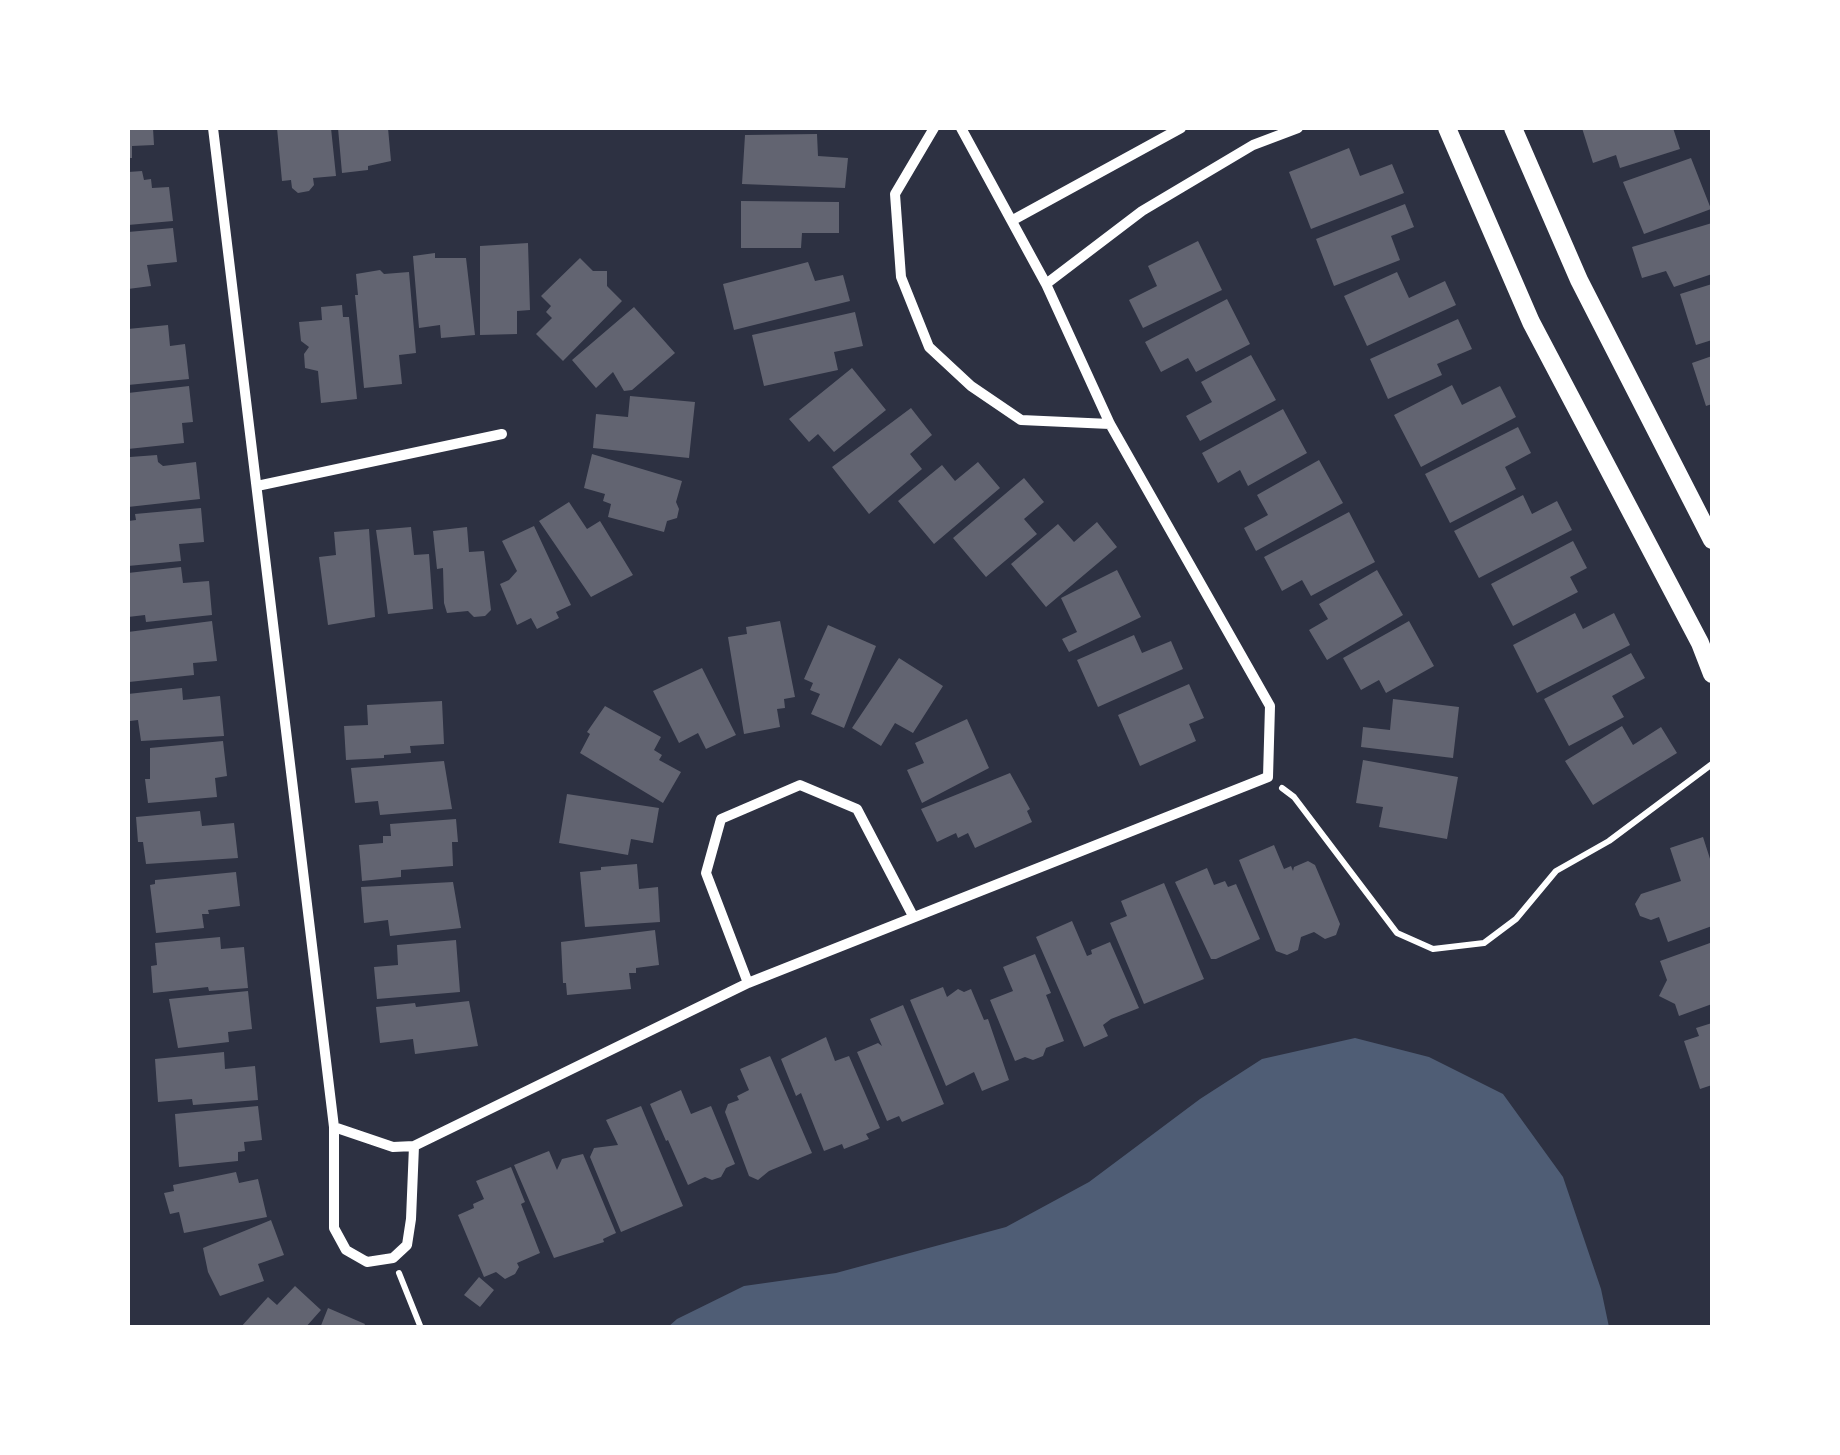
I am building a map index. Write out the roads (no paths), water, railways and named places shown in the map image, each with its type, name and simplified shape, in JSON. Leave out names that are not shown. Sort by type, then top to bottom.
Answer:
[{"type":"street","points":[[213,128],[334,1127],[334,1228],[346,1250],[367,1262],[393,1258],[407,1245],[414,1146]]},
{"type":"street","points":[[934,128],[895,194],[901,277],[929,347],[971,386],[1021,420],[1110,424]]},
{"type":"street","points":[[334,1127],[393,1147],[414,1146],[748,984],[1268,777],[1270,706],[1110,424],[1046,284],[961,128]]},
{"type":"street","points":[[1013,220],[1181,128]]},
{"type":"street","points":[[1046,284],[1142,211],[1253,145],[1298,128]]},
{"type":"street","points":[[1446,128],[1531,322],[1706,641],[1712,674]]},
{"type":"street","points":[[1513,128],[1580,280],[1712,540]]},
{"type":"street","points":[[257,486],[502,434]]},
{"type":"street","points":[[748,984],[706,873],[721,819],[800,784],[857,809],[912,916]]},
{"type":"water","points":[[1355,1038],[1429,1057],[1503,1094],[1563,1177],[1601,1289],[1609,1327],[668,1327],[744,1286],[836,1273],[1006,1227],[1089,1182],[1200,1099],[1262,1059]]}]
